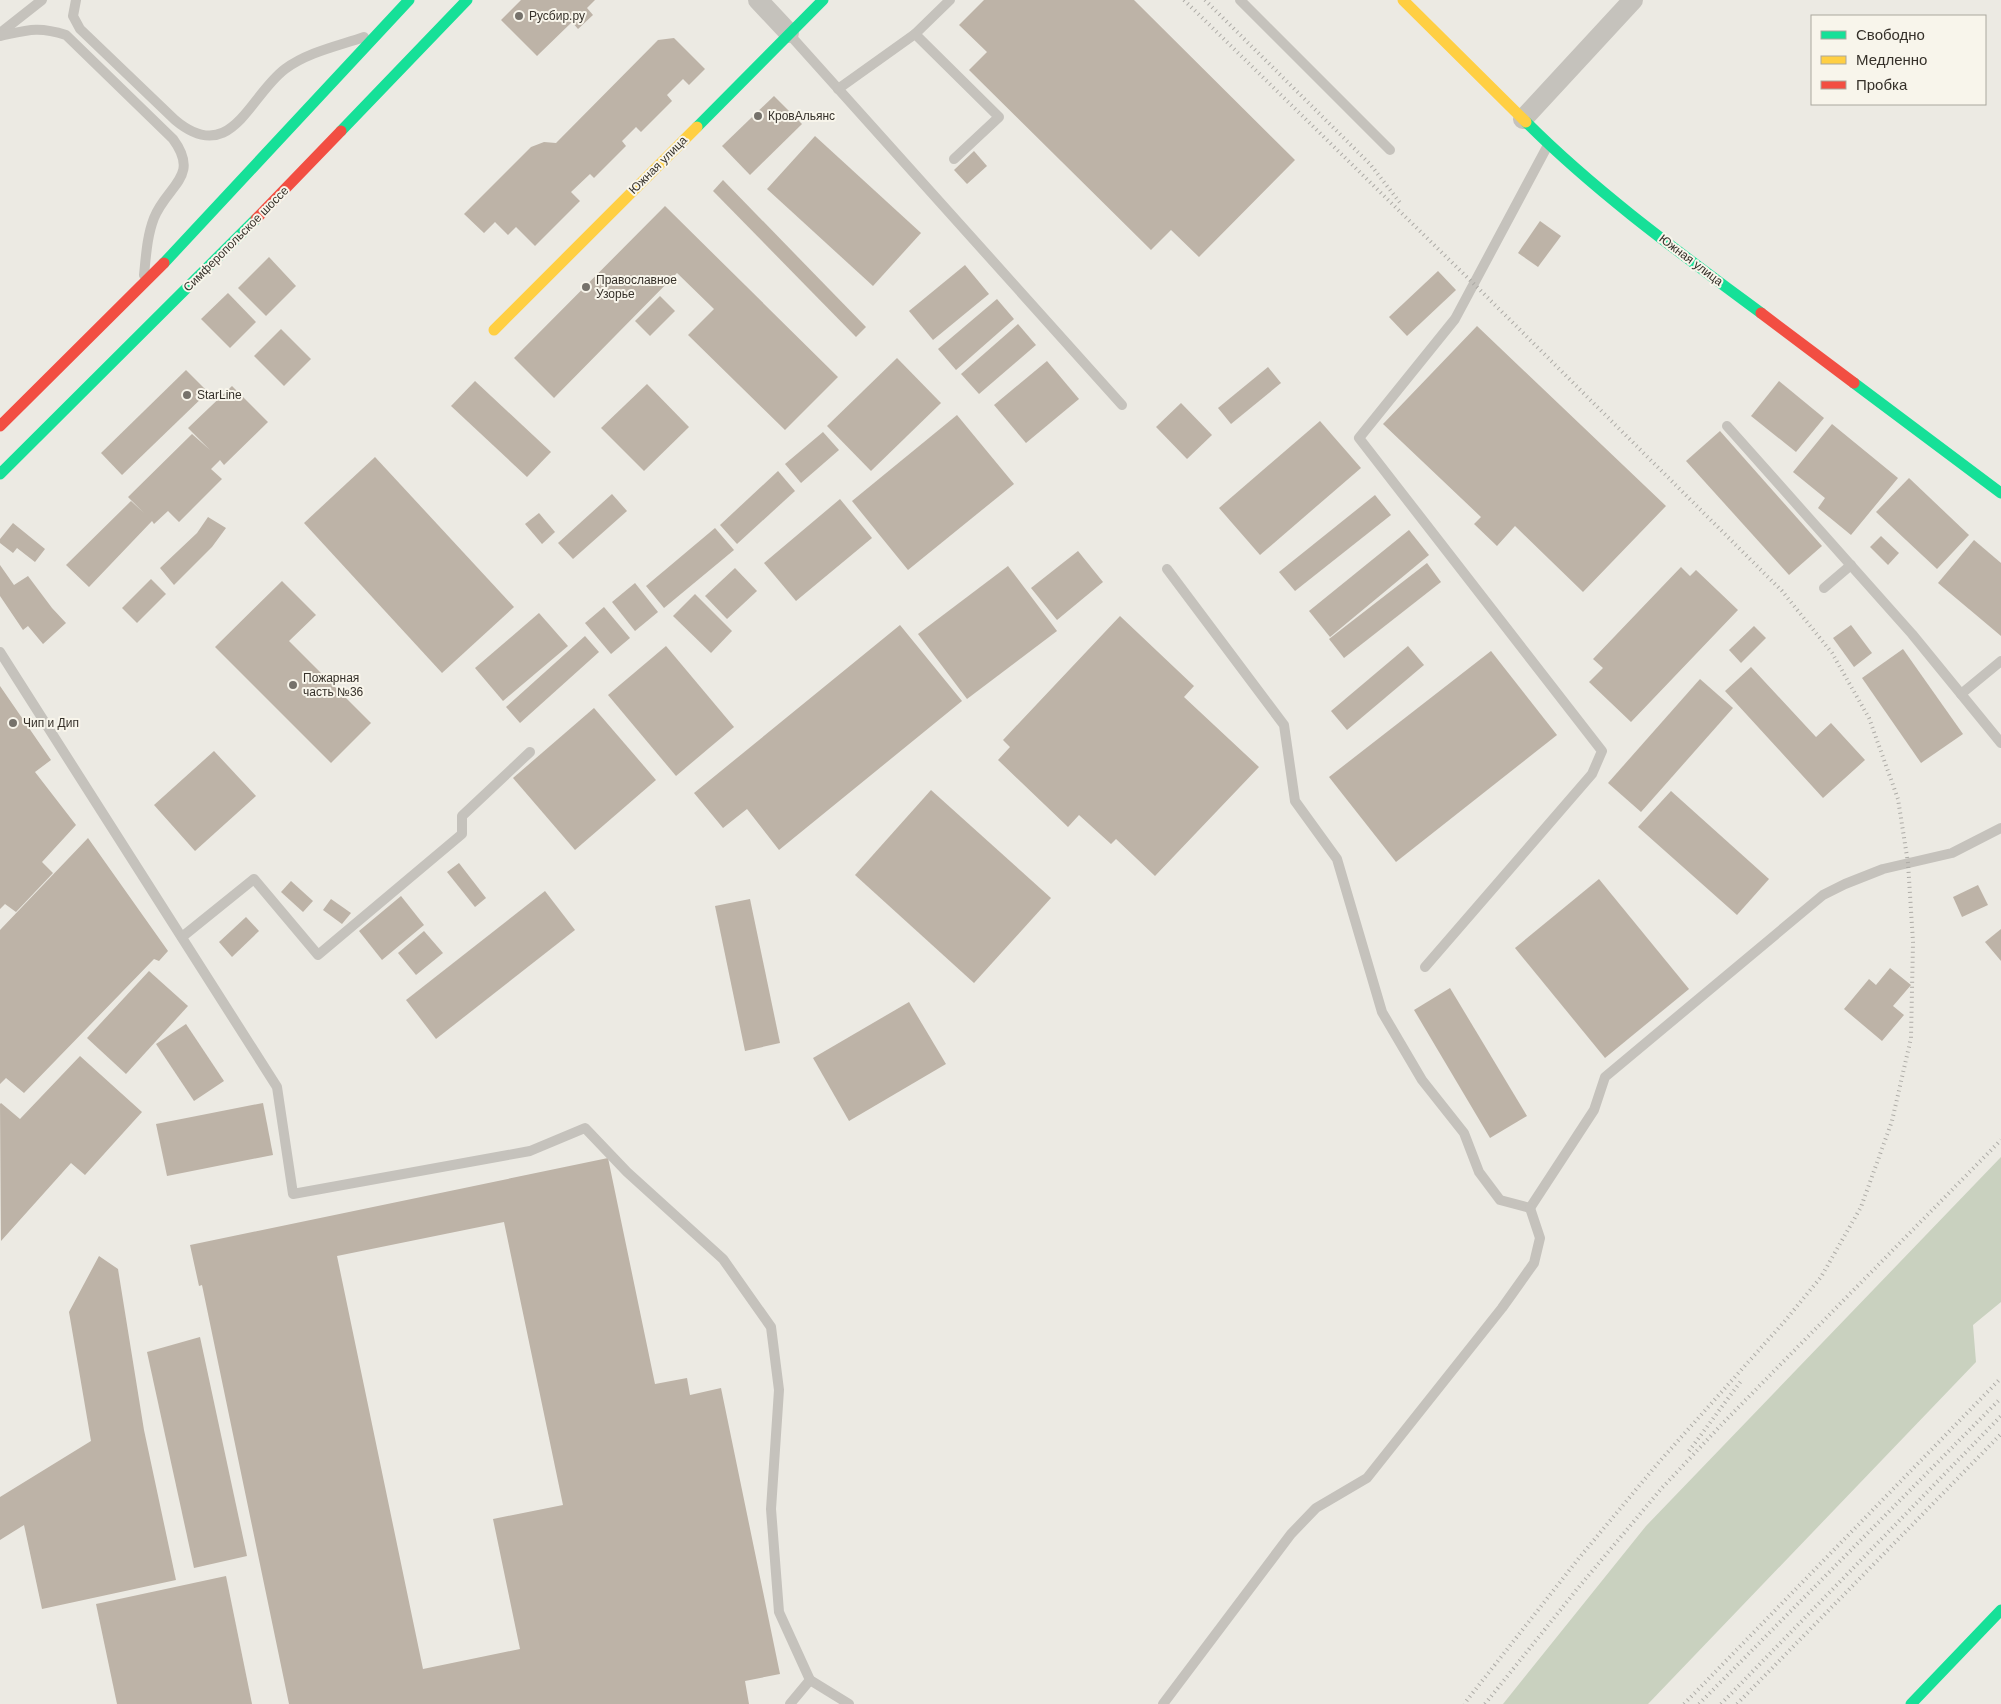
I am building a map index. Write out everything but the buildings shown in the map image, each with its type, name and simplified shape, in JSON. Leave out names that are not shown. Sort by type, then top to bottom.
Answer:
[{"type":"street","points":[[0,426],[144,285],[409,0]]},
{"type":"street","name":"Симферопольское шоссе","points":[[0,474],[251,224],[467,0]]},
{"type":"street","points":[[758,0],[789,33]]},
{"type":"street","name":"Южная улица","points":[[494,330],[823,0]]},
{"type":"street","name":"Южная улица","points":[[1403,0],[1548,144],[1653,232],[2001,494]]},
{"type":"street","points":[[1523,119],[1633,0]]},
{"type":"street","points":[[1911,1704],[2001,1610]]},
{"type":"lane","points":[[0,35],[42,0]]},
{"type":"lane","points":[[76,0],[73,16],[80,29],[175,120],[188,130],[201,136],[220,135],[238,122],[284,70],[302,57],[377,33]]},
{"type":"lane","points":[[838,89],[915,34],[950,0]]},
{"type":"lane","points":[[1240,0],[1390,150]]},
{"type":"lane","points":[[0,35],[48,29],[66,35],[173,139],[180,149],[185,161],[183,172],[155,216],[147,240],[144,285]]},
{"type":"lane","points":[[789,33],[1122,405]]},
{"type":"lane","points":[[915,34],[999,117],[954,159]]},
{"type":"lane","points":[[1425,967],[1592,774],[1602,750],[1359,438],[1454,319],[1548,144]]},
{"type":"lane","points":[[1727,426],[1912,634],[2001,743]]},
{"type":"lane","points":[[1824,588],[1851,565]]},
{"type":"lane","points":[[1167,569],[1284,725],[1295,801],[1337,859],[1382,1012],[1422,1080],[1464,1133],[1479,1172],[1500,1200],[1530,1208]]},
{"type":"lane","points":[[0,652],[277,1087],[293,1194],[530,1151],[585,1128],[627,1172],[723,1259],[771,1327],[779,1390],[771,1510],[779,1612],[810,1680],[849,1704]]},
{"type":"lane","points":[[1961,694],[2001,661]]},
{"type":"lane","points":[[182,937],[254,880],[318,955],[462,834],[462,816],[530,752]]},
{"type":"lane","points":[[1530,1208],[1594,1110],[1605,1077],[1823,895],[1883,869],[1952,853],[2001,828]]},
{"type":"lane","points":[[1162,1704],[1291,1534],[1316,1508],[1367,1478],[1502,1308],[1534,1264],[1540,1238],[1530,1208]]},
{"type":"lane","points":[[790,1704],[810,1680]]},
{"type":"green space","points":[[2001,1157],[2001,1302],[1973,1325],[1976,1362],[1648,1704],[1503,1704],[1646,1526]]},
{"type":"railway","points":[[1184,0],[1474,284],[1782,591],[1832,653],[1869,718],[1898,799],[1908,863],[1913,942],[1911,1038],[1892,1121],[1861,1207],[1821,1277],[1784,1322],[1659,1462],[1579,1558],[1464,1704]]},
{"type":"railway","points":[[1205,0],[1370,164],[1401,204]]},
{"type":"railway","points":[[1485,1704],[1578,1588],[1661,1489],[1723,1423],[2001,1140]]},
{"type":"railway","points":[[1684,1704],[2001,1378]]},
{"type":"railway","points":[[1689,1451],[1741,1381]]},
{"type":"railway","points":[[1699,1704],[2001,1398]]},
{"type":"railway","points":[[1721,1704],[2001,1416]]},
{"type":"railway","points":[[1737,1704],[2001,1434]]},
{"type":"traffic: fast","points":[[164,263],[409,0]]},
{"type":"traffic: fast","points":[[341,131],[467,0]]},
{"type":"traffic: fast","points":[[697,127],[823,0]]},
{"type":"traffic: fast","points":[[1526,122],[1610,198],[1761,313]]},
{"type":"traffic: fast","points":[[0,474],[256,219]]},
{"type":"traffic: fast","points":[[1854,383],[2001,493]]},
{"type":"traffic: fast","points":[[1911,1704],[2001,1610]]},
{"type":"traffic: slow","points":[[1403,0],[1526,122]]},
{"type":"traffic: slow","points":[[494,330],[697,127]]},
{"type":"traffic: jam","points":[[256,219],[341,131]]},
{"type":"traffic: jam","points":[[0,426],[164,263]]},
{"type":"traffic: jam","points":[[1761,313],[1854,383]]},
{"type":"place","name":"Русбир.ру","points":[[519,16]]},
{"type":"place","name":"КровАльянс","points":[[758,116]]},
{"type":"place","name":"Православное Узорье","points":[[586,287]]},
{"type":"place","name":"StarLine","points":[[187,395]]},
{"type":"place","name":"Пожарная часть №36","points":[[293,685]]},
{"type":"place","name":"Чип и Дип","points":[[13,723]]}]
